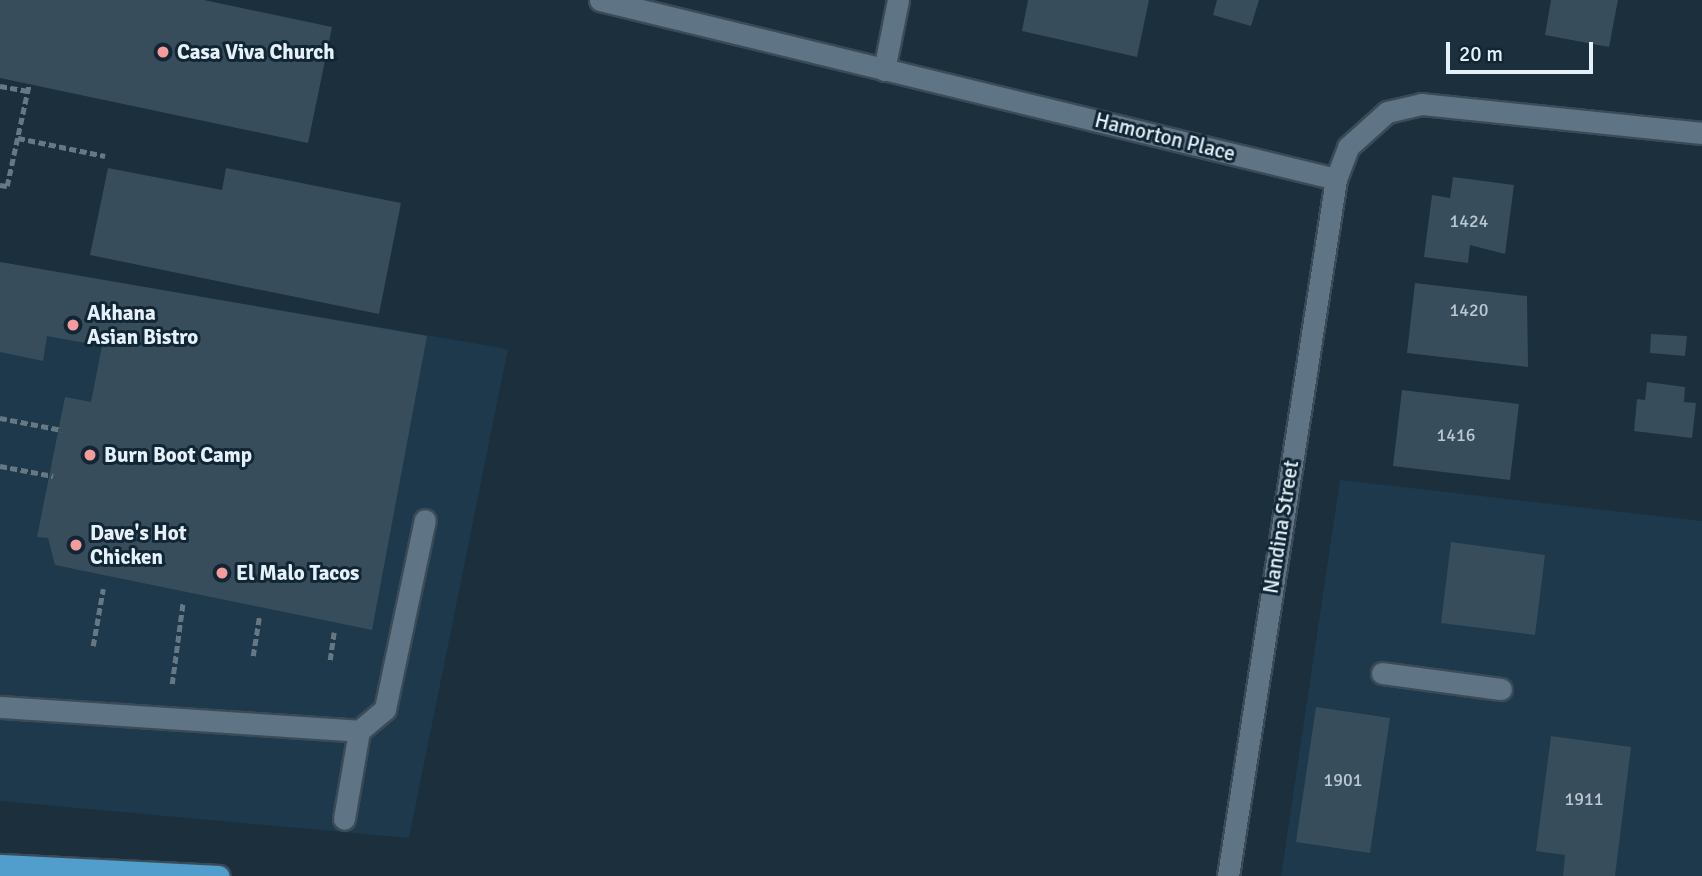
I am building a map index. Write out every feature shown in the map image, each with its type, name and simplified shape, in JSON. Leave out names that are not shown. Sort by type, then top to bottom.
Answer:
[{"type":"main road","points":[[0,865],[219,876]]},
{"type":"street","name":"Hamorton Place","points":[[600,0],[1336,179]]},
{"type":"street","points":[[884,70],[898,0]]},
{"type":"street","points":[[1336,179],[1358,132],[1387,112],[1421,104],[1702,133]]},
{"type":"street","name":"Nandina Street","points":[[1228,876],[1336,179]]},
{"type":"street","points":[[344,819],[359,730],[385,709],[425,520]]},
{"type":"street","points":[[1382,673],[1501,689]]},
{"type":"street","points":[[0,707],[359,730]]},
{"type":"path","points":[[0,185],[8,186],[29,84]]},
{"type":"path","points":[[0,86],[27,92]]},
{"type":"path","points":[[18,138],[105,156]]},
{"type":"path","points":[[0,418],[62,430]]},
{"type":"path","points":[[0,466],[53,476]]},
{"type":"path","points":[[93,646],[103,589]]},
{"type":"path","points":[[174,651],[183,601]]},
{"type":"path","points":[[253,656],[259,617]]},
{"type":"path","points":[[330,660],[334,632]]},
{"type":"shaded area","points":[[0,262],[508,349],[409,838],[0,801]]},
{"type":"shaded area","points":[[1340,480],[1702,521],[1702,876],[1281,876]]},
{"type":"building","name":"Casa Viva Church","points":[[0,0],[204,0],[332,27],[308,143],[0,78]]},
{"type":"building","points":[[1028,0],[1149,0],[1137,57],[1022,31]]},
{"type":"building","points":[[1217,0],[1259,0],[1251,26],[1213,15]]},
{"type":"building","points":[[1551,0],[1618,0],[1609,47],[1545,35]]},
{"type":"building","points":[[108,168],[222,190],[226,168],[401,203],[379,314],[90,255]]},
{"type":"building","points":[[1453,177],[1514,185],[1505,254],[1470,245],[1468,263],[1424,257],[1432,195],[1450,198]]},
{"type":"building","points":[[0,262],[427,336],[372,630],[55,565],[48,538],[37,537],[65,397],[91,402],[102,346],[47,336],[43,361],[0,352]]},
{"type":"building","points":[[1415,283],[1527,296],[1528,367],[1407,353]]},
{"type":"building","points":[[1651,334],[1687,336],[1685,356],[1650,353]]},
{"type":"building","points":[[1647,382],[1685,387],[1684,402],[1696,403],[1692,438],[1634,431],[1637,399],[1645,400]]},
{"type":"building","points":[[1402,390],[1519,404],[1510,480],[1393,466]]},
{"type":"building","points":[[1451,542],[1545,555],[1535,635],[1441,623]]},
{"type":"building","points":[[1316,707],[1390,718],[1370,853],[1296,842]]},
{"type":"building","points":[[1551,736],[1631,747],[1615,876],[1563,876],[1565,855],[1536,851]]},
{"type":"place","name":"Casa Viva Church","points":[[163,52]]},
{"type":"place","name":"Akhana Asian Bistro","points":[[73,325]]},
{"type":"place","name":"Burn Boot Camp","points":[[90,455]]},
{"type":"place","name":"Dave's Hot Chicken","points":[[76,545]]},
{"type":"place","name":"El Malo Tacos","points":[[222,573]]}]
